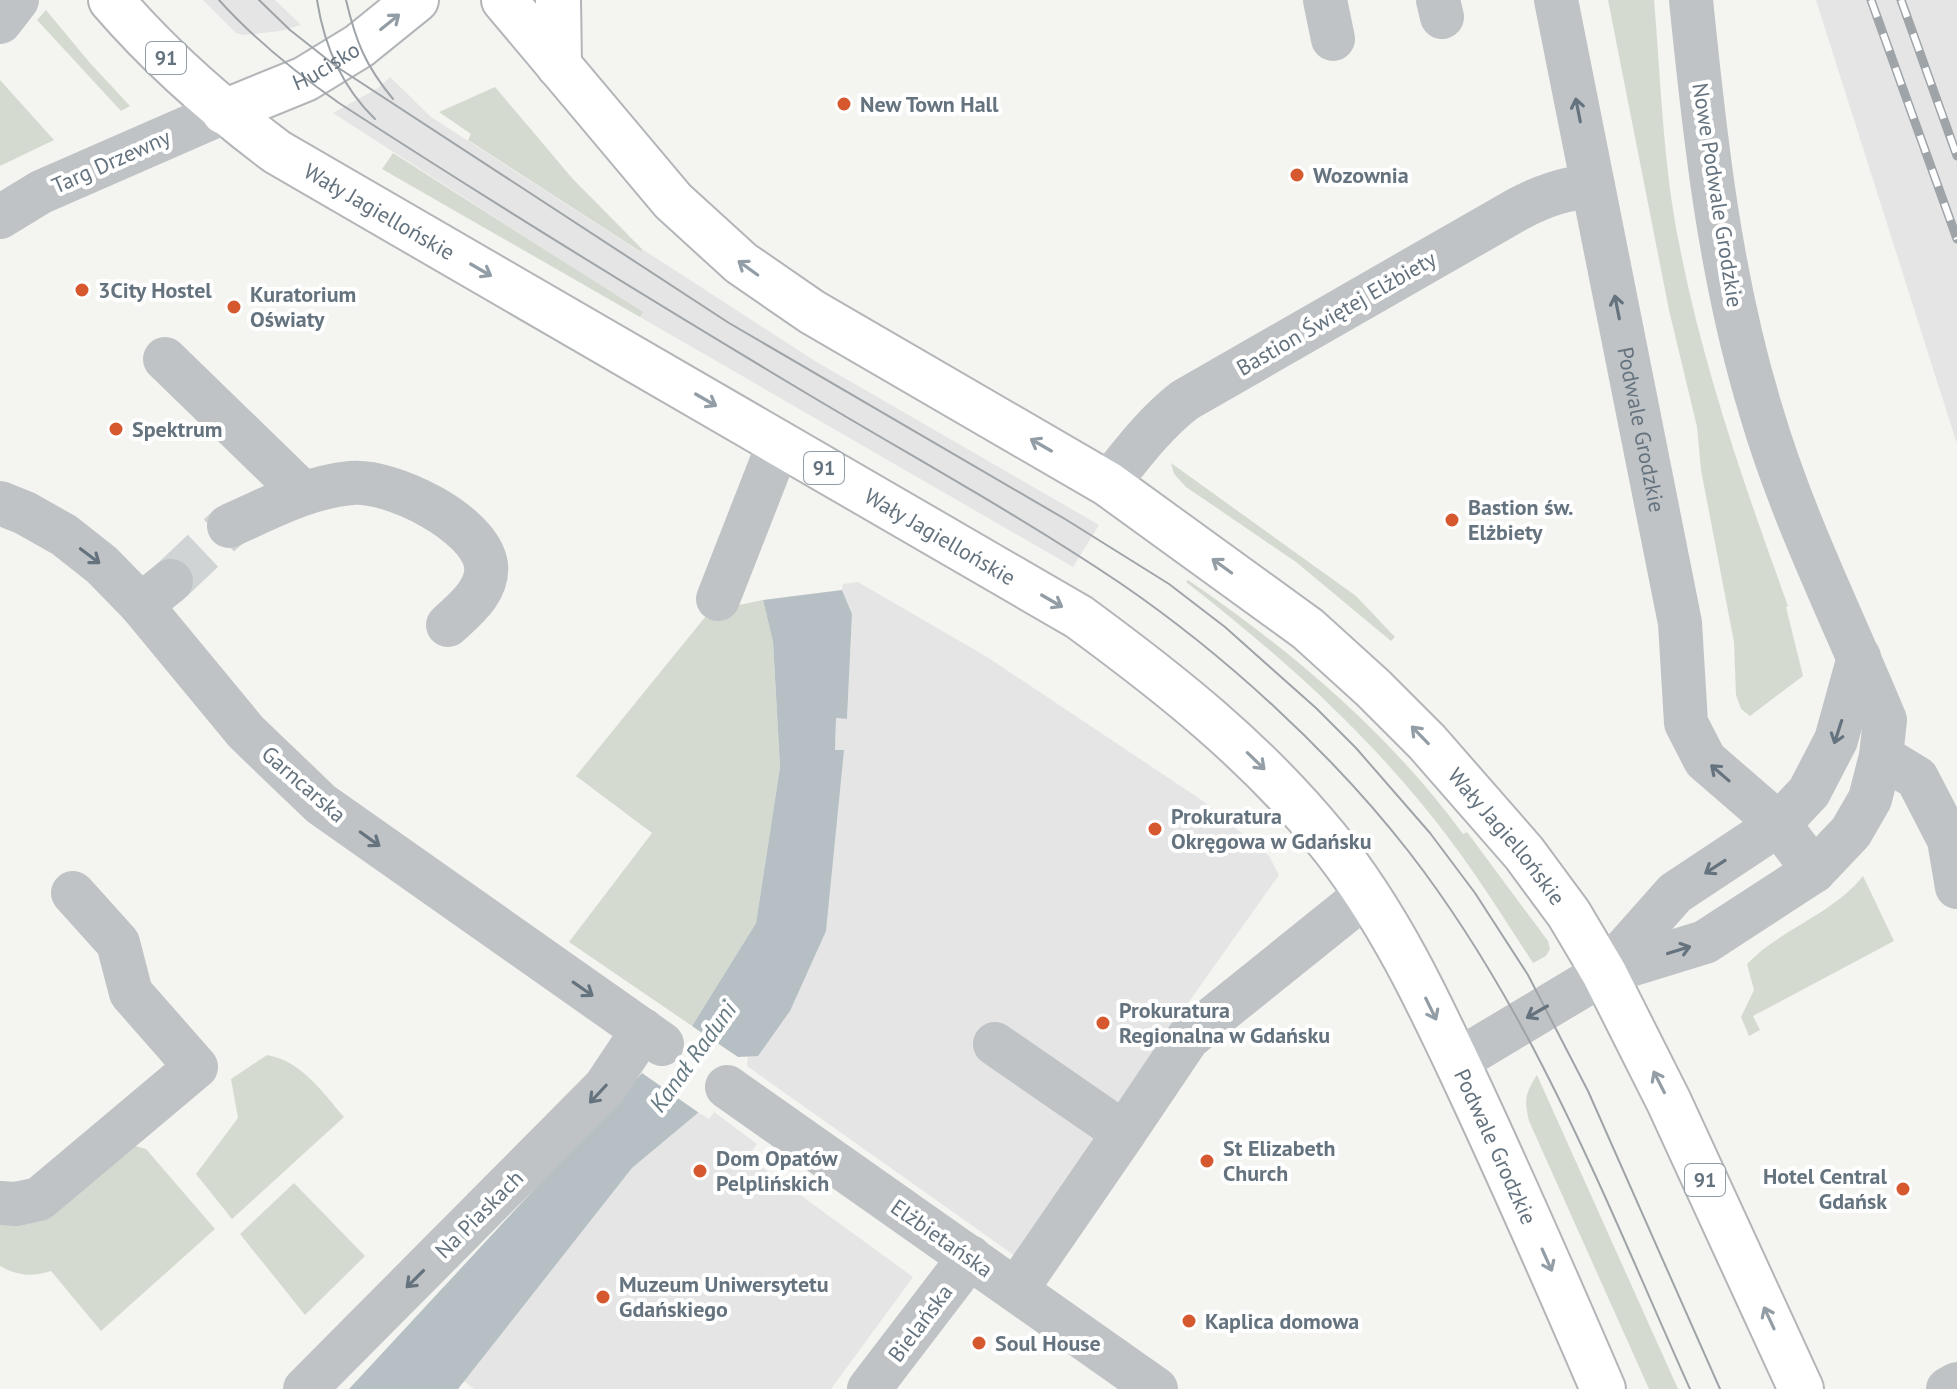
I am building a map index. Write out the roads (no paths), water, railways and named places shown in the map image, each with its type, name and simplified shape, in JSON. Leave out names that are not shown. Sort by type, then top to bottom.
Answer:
[{"type":"main road","name":"Wały Jagiellońskie","points":[[111,0],[224,112],[277,152],[1079,617],[1165,680],[1219,725],[1267,772],[1326,838],[1367,894],[1405,956],[1457,1061]]},
{"type":"main road","name":"Hucisko","points":[[224,112],[305,79],[359,46],[416,0]]},
{"type":"main road","name":"Wały Jagiellońskie","points":[[504,0],[673,201],[741,263],[812,312],[1108,484],[1308,629],[1427,742],[1524,853],[1569,914],[1604,973]]},
{"type":"main road","points":[[558,0],[559,66]]},
{"type":"main road","name":"91","points":[[1604,973],[1669,1102],[1801,1389]]},
{"type":"main road","name":"Podwale Grodzkie","points":[[1457,1061],[1603,1389]]},
{"type":"street","points":[[0,22],[17,0]]},
{"type":"street","name":"Podwale Grodzkie","points":[[1457,1061],[1604,973],[1705,942],[1814,871],[1779,824],[1705,760],[1686,723],[1680,623],[1556,0]]},
{"type":"street","name":"Nowe Podwale Grodzkie","points":[[1691,0],[1718,228],[1729,288],[1761,412],[1799,515],[1885,720],[1881,756],[1870,799],[1851,832],[1814,871]]},
{"type":"street","name":"Targ Drzewny","points":[[0,217],[41,192],[224,112]]},
{"type":"street","name":"Bastion Świętej Elżbiety","points":[[1108,484],[1149,434],[1185,400],[1518,209],[1568,188],[1593,186]]},
{"type":"street","points":[[165,359],[303,493]]},
{"type":"street","points":[[718,599],[779,443]]},
{"type":"street","points":[[229,526],[303,493],[354,482],[399,490],[444,515],[476,541],[486,566],[479,594],[448,625]]},
{"type":"street","name":"Garncarska","points":[[0,503],[64,535],[102,565],[156,593],[246,732],[321,804],[653,1037]]},
{"type":"street","points":[[1779,824],[1809,792],[1836,740],[1859,657]]},
{"type":"street","points":[[1881,756],[1917,778],[1949,840],[1957,887]]},
{"type":"street","name":"Podwale Grodzkie","points":[[1604,973],[1675,893],[1779,824]]},
{"type":"street","points":[[0,1203],[16,1204],[39,1199],[196,1067],[131,993],[118,943],[73,893]]},
{"type":"street","points":[[1016,1290],[1188,1038],[1367,894]]},
{"type":"street","name":"Na Piaskach","points":[[305,1389],[653,1037]]},
{"type":"street","points":[[995,1044],[1124,1133]]},
{"type":"street","name":"Elżbietańska","points":[[727,1087],[1156,1389]]},
{"type":"street","name":"Bielańska","points":[[869,1389],[970,1257]]},
{"type":"street","points":[[1948,1389],[1957,1384]]},
{"type":"water","name":"Kanał Raduni","points":[[842,590],[852,614],[847,719],[836,718],[835,750],[844,750],[826,931],[790,1011],[758,1056],[738,1057],[699,1112],[632,1168],[458,1389],[349,1389],[642,1073],[692,1026],[756,923],[780,767],[773,642],[763,600]]},
{"type":"tunnel","points":[[171,581],[229,526]]},
{"type":"tram line","points":[[219,0],[276,55],[339,103],[630,286],[1082,558],[1198,641],[1275,707],[1346,778],[1409,852],[1454,914],[1494,978],[1531,1044],[1598,1180],[1690,1389]]},
{"type":"tram line","points":[[259,0],[290,30],[337,67],[729,323],[1065,519],[1169,584],[1225,627],[1316,708],[1356,748],[1430,833],[1475,893],[1528,975],[1588,1091],[1720,1389]]},
{"type":"tram line","points":[[317,0],[324,33],[336,64],[353,93],[375,119]]},
{"type":"tram line","points":[[346,0],[363,52],[393,99]]},
{"type":"railway","points":[[1871,0],[1957,239]]},
{"type":"railway","points":[[1901,0],[1957,156]]},
{"type":"place","name":"New Town Hall","points":[[844,104]]},
{"type":"place","name":"Wozownia","points":[[1297,175]]},
{"type":"place","name":"3City Hostel","points":[[82,290]]},
{"type":"place","name":"Kuratorium Oświaty","points":[[234,307]]},
{"type":"place","name":"Spektrum","points":[[116,429]]},
{"type":"place","name":"Bastion św. Elżbiety","points":[[1452,520]]},
{"type":"place","name":"Prokuratura Okręgowa w Gdańsku","points":[[1155,829]]},
{"type":"place","name":"Prokuratura Regionalna w Gdańsku","points":[[1103,1023]]},
{"type":"place","name":"St Elizabeth Church","points":[[1207,1161]]},
{"type":"place","name":"Dom Opatów Pelplińskich","points":[[700,1171]]},
{"type":"place","name":"Hotel Central Gdańsk","points":[[1903,1189]]},
{"type":"place","name":"Muzeum Uniwersytetu Gdańskiego","points":[[603,1297]]},
{"type":"place","name":"Kaplica domowa","points":[[1189,1321]]},
{"type":"place","name":"Soul House","points":[[979,1343]]}]
